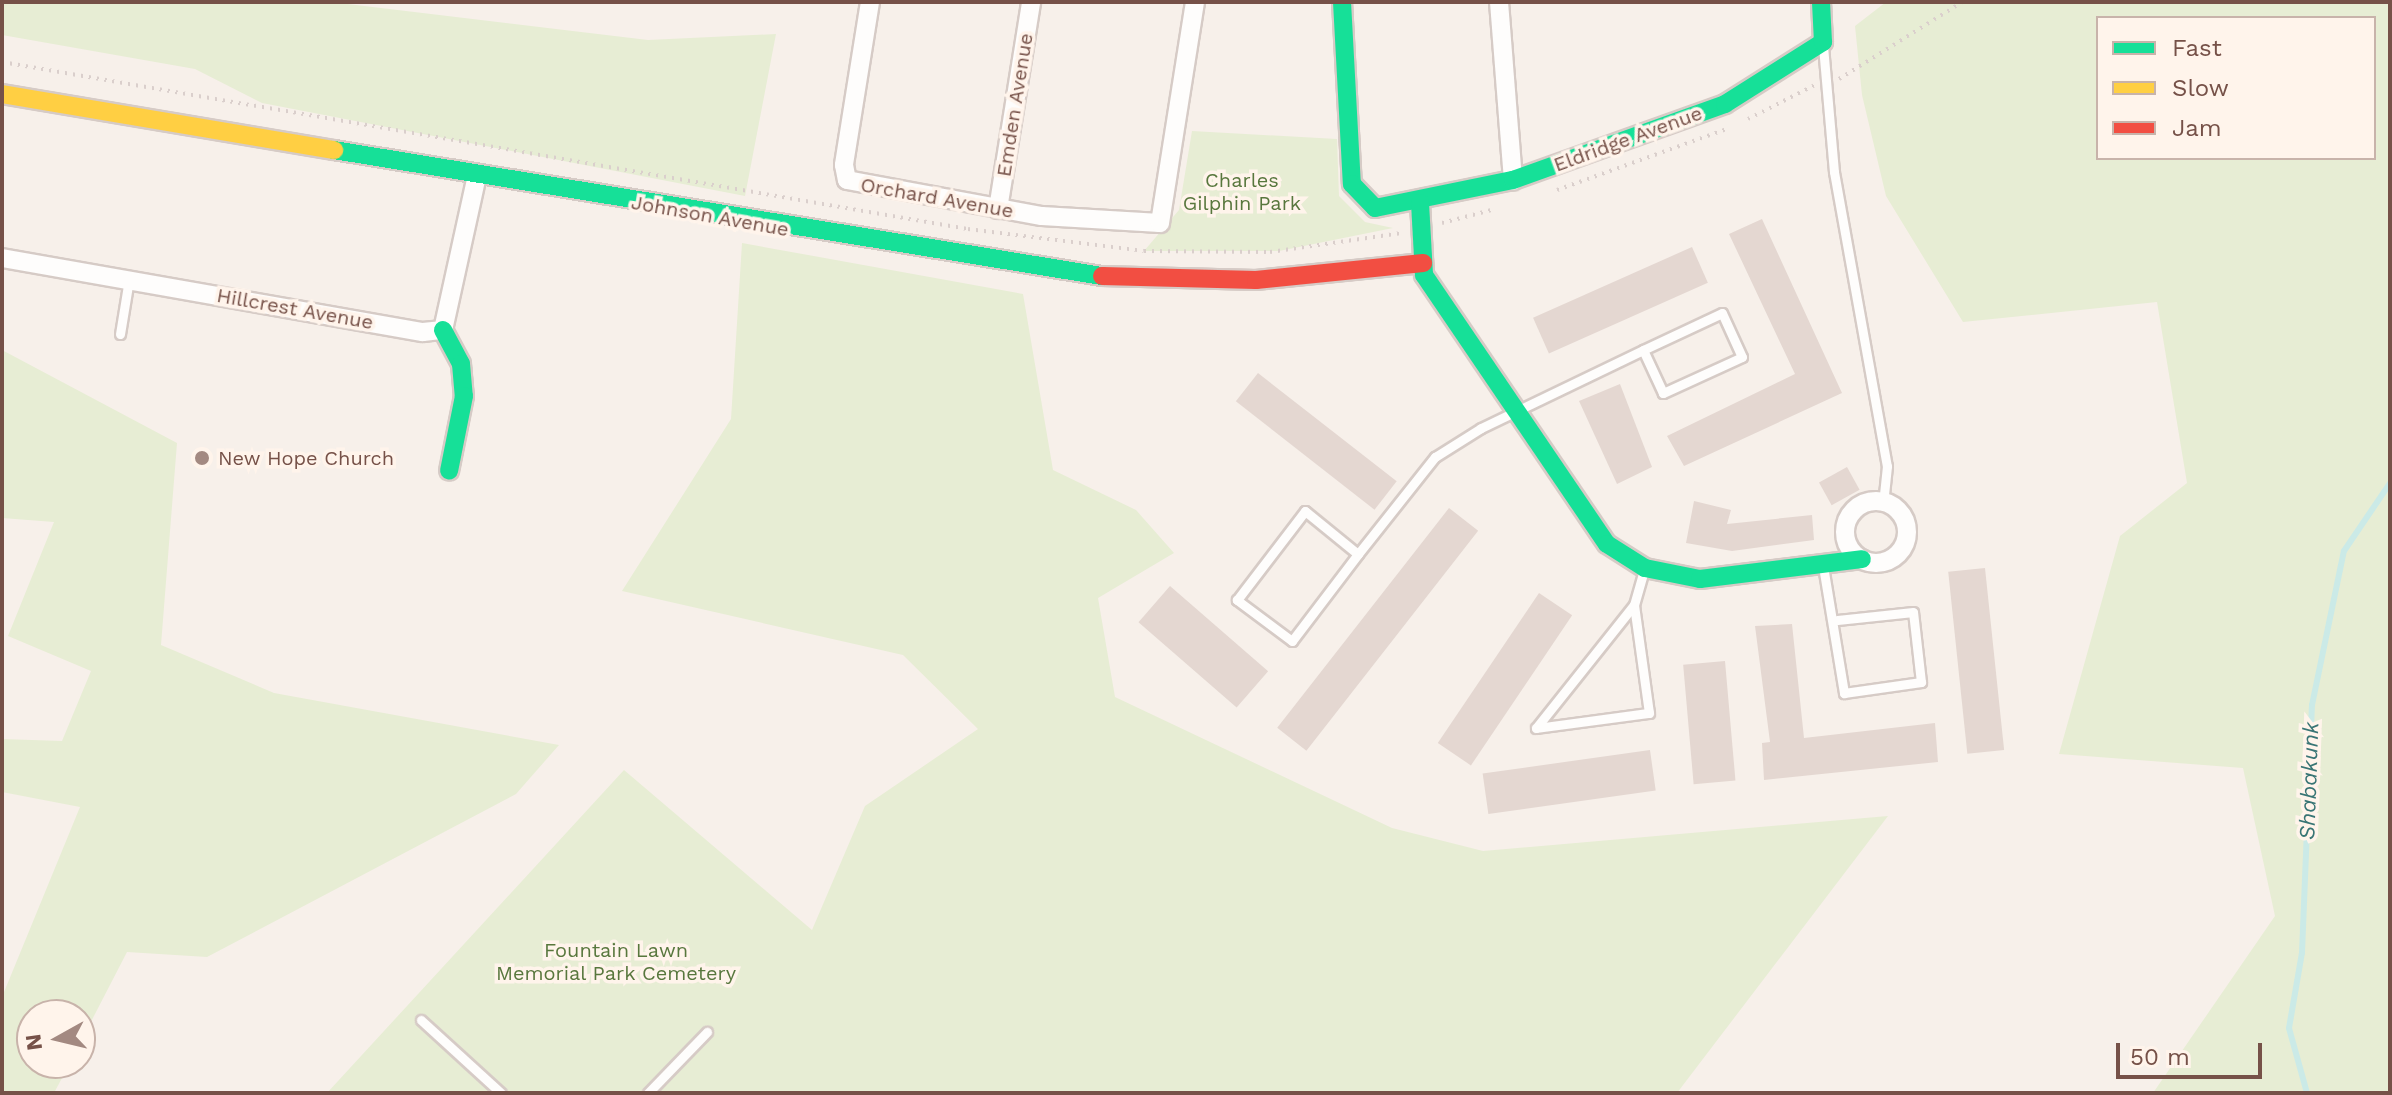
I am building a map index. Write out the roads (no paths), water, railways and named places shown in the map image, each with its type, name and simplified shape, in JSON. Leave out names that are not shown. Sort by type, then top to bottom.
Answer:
[{"type":"street","name":"Orchard Avenue","points":[[870,2],[844,165],[847,180],[998,209],[1160,223],[1195,2]]},
{"type":"street","name":"Emden Avenue","points":[[998,209],[1031,2]]},
{"type":"street","name":"Eldridge Avenue","points":[[1342,2],[1352,184],[1361,199],[1375,208],[1420,203],[1513,180],[1725,104],[1823,42]]},
{"type":"street","points":[[1499,2],[1513,180]]},
{"type":"street","points":[[1821,2],[1823,42]]},
{"type":"street","name":"Johnson Avenue","points":[[2,94],[1114,278],[1320,277],[1423,263]]},
{"type":"street","points":[[449,471],[464,396],[461,364],[443,330],[477,175]]},
{"type":"street","points":[[1420,203],[1424,275],[1592,529],[1645,568],[1700,579],[1862,559],[1888,561],[1905,543],[1905,520],[1883,502],[1865,503],[1847,521],[1848,545],[1862,559]]},
{"type":"street","name":"Hillcrest Avenue","points":[[2,258],[423,332],[443,330]]},
{"type":"lane","points":[[1823,42],[1834,172],[1887,466],[1883,502]]},
{"type":"lane","points":[[120,334],[129,279]]},
{"type":"lane","points":[[1358,554],[1305,511],[1237,600],[1292,641],[1435,457],[1513,412],[1643,350],[1722,313],[1742,357],[1663,393],[1643,350]]},
{"type":"lane","points":[[1823,566],[1837,620],[1844,693],[1921,682],[1913,612],[1837,620]]},
{"type":"lane","points":[[1634,605],[1649,713],[1536,728],[1634,605],[1645,568]]},
{"type":"lane","points":[[421,1020],[501,1093]]},
{"type":"lane","points":[[648,1093],[707,1032]]},
{"type":"waterway","name":"Shabakunk","points":[[2307,1093],[2289,1028],[2302,953],[2312,705],[2344,551],[2390,483]]},
{"type":"place","name":"New Hope Church","points":[[202,458]]},
{"type":"park label","name":"Charles Gilphin Park","points":[[1242,192]]},
{"type":"park label","name":"Fountain Lawn Memorial Park Cemetery","points":[[616,962]]}]
